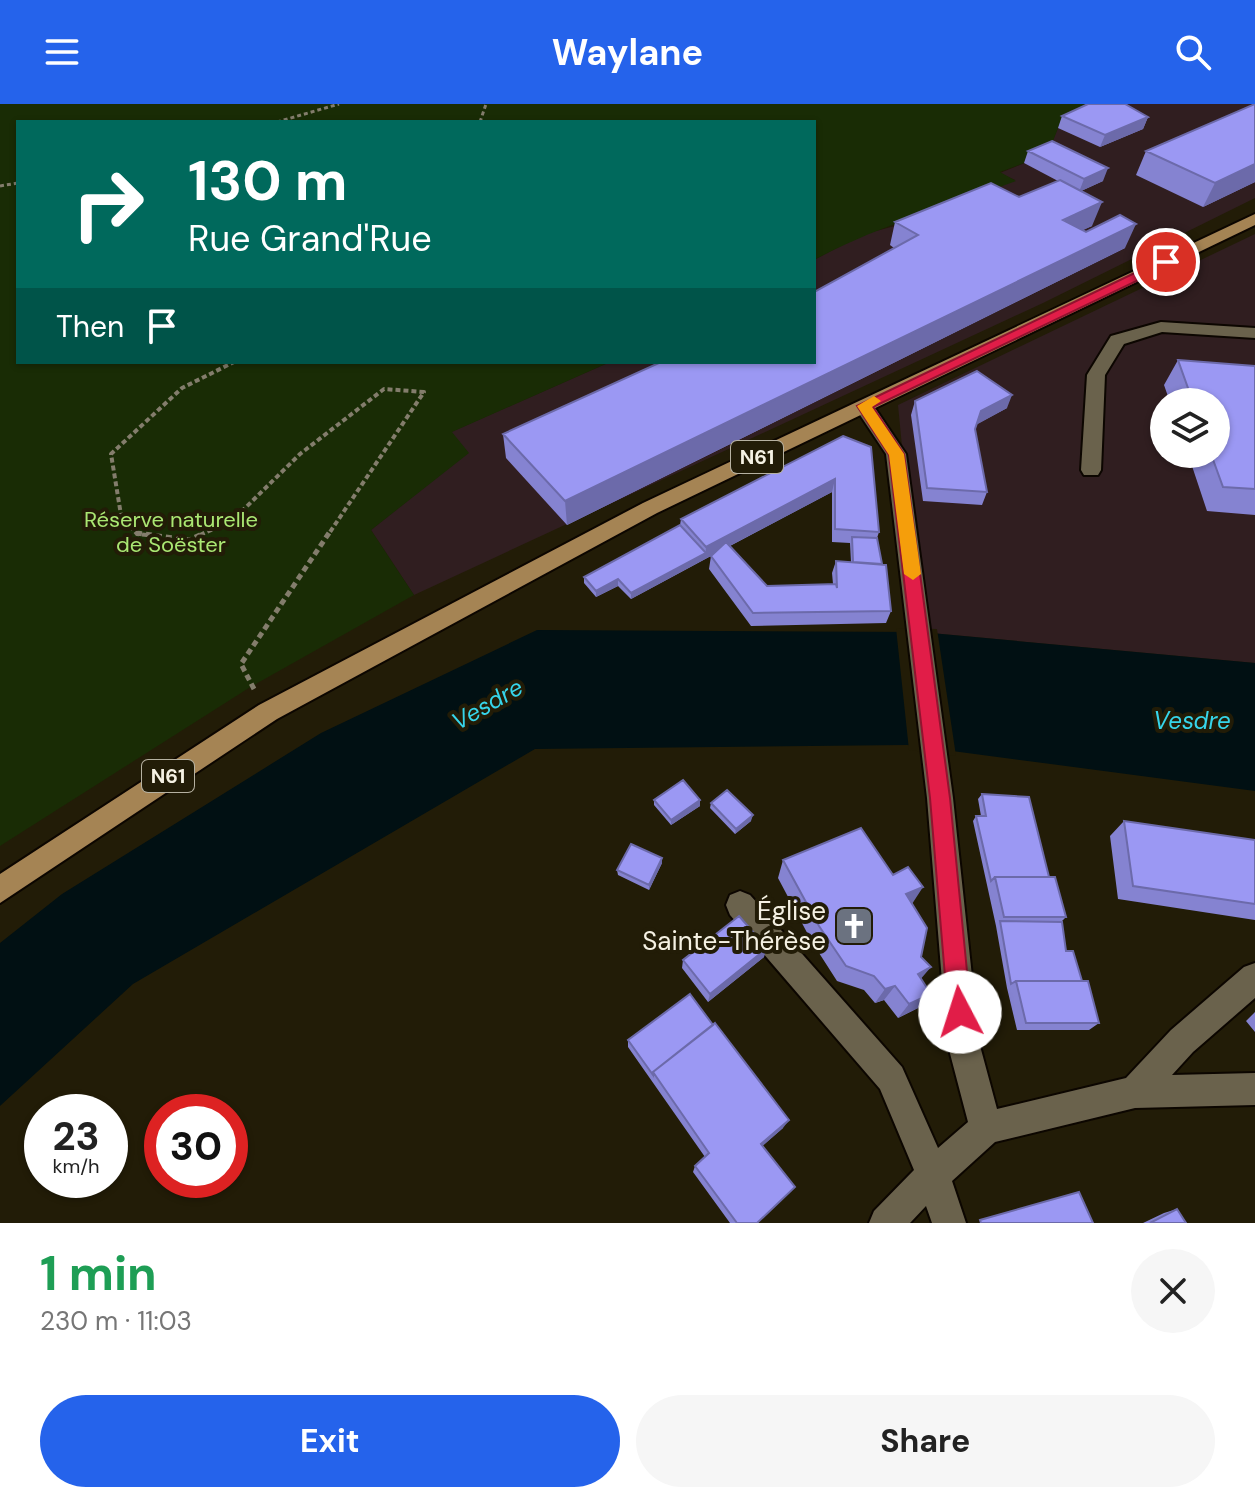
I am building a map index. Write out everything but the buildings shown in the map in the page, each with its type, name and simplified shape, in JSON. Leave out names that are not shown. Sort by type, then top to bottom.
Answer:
[{"type":"main road","name":"N61","points":[[0,890],[268,712],[342,672],[650,508],[1255,219]]},
{"type":"street","points":[[1091,470],[1096,375],[1117,340],[1161,327],[1255,333]]},
{"type":"street","points":[[864,406],[896,454],[940,798],[963,1042],[986,1128]]},
{"type":"street","points":[[740,905],[891,1078],[933,1175],[949,1223]]},
{"type":"street","points":[[1135,1092],[1182,1041],[1255,978]]},
{"type":"street","points":[[886,1223],[933,1175],[986,1128],[1135,1092],[1255,1089]]},
{"type":"path","points":[[284,120],[339,104]]},
{"type":"path","points":[[230,364],[182,388],[111,454],[121,515],[137,534],[189,540],[233,520],[300,454],[384,389],[424,392],[241,664],[268,712]]},
{"type":"shaded area","points":[[1113,104],[1255,104],[1255,198],[1043,303],[414,595],[371,530],[468,453],[451,432],[605,364],[816,364],[816,259],[861,235],[895,226],[1015,180],[1000,173],[1047,154],[1058,128]]},
{"type":"shaded area","points":[[1255,234],[1255,663],[920,632],[898,405]]},
{"type":"green space","name":"Réserve naturelle de Soëster","points":[[0,104],[1113,104],[1058,128],[1048,154],[1000,172],[1016,181],[888,227],[816,259],[816,120],[16,120],[16,364],[605,364],[452,432],[469,453],[371,530],[414,595],[252,686],[0,846]]},
{"type":"water","name":"Vesdre","points":[[537,630],[920,632],[1255,663],[1255,791],[907,745],[535,749],[133,984],[0,1106],[0,943],[62,894],[321,733]]},
{"type":"pier","points":[[896,628],[937,629],[956,756],[909,750]]},
{"type":"slow traffic","points":[[874,401],[864,406],[896,454],[913,574]]},
{"type":"place","name":"Église Sainte-Thérèse","points":[[854,926]]},
{"type":"route","points":[[960,1012],[940,798],[896,454],[864,406],[1166,262]]}]
